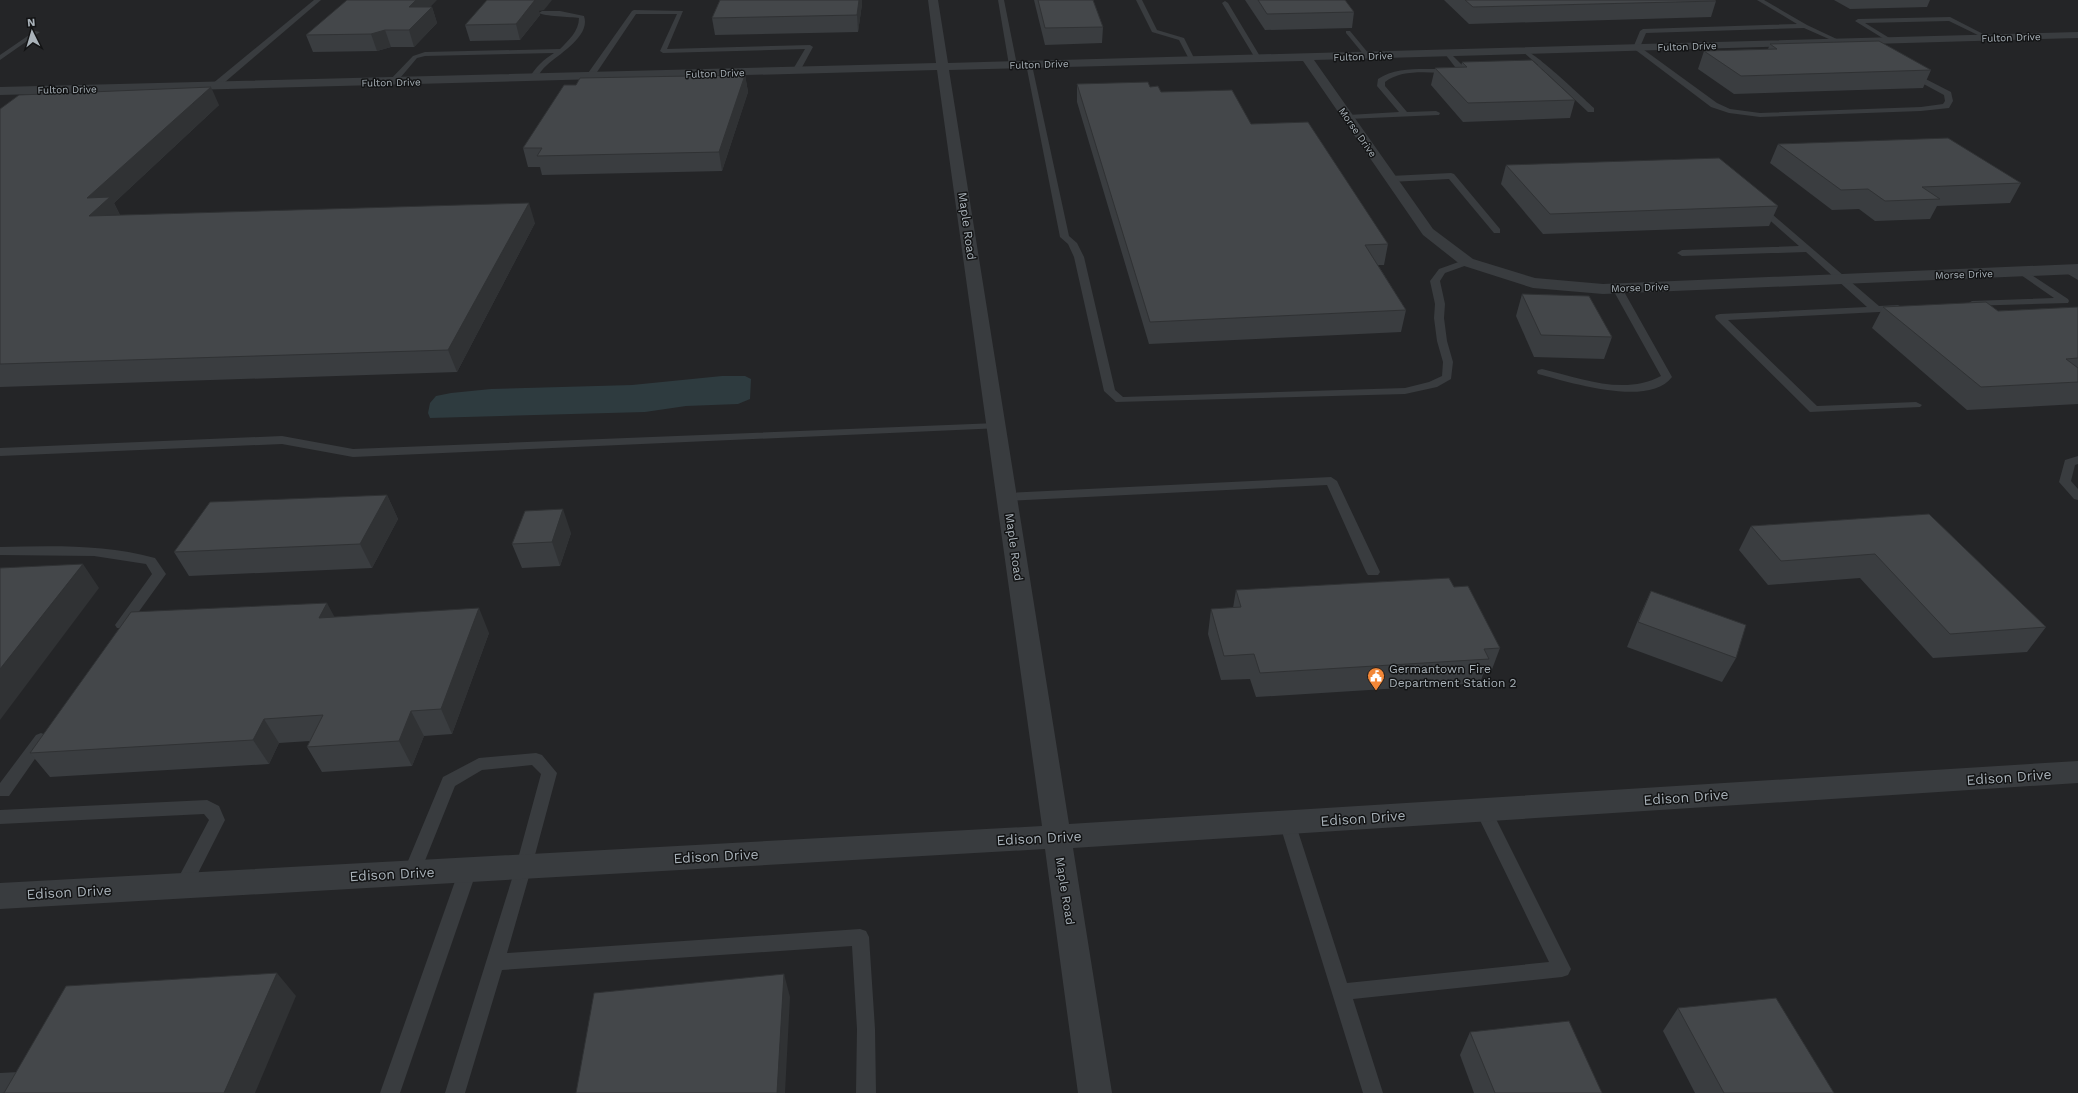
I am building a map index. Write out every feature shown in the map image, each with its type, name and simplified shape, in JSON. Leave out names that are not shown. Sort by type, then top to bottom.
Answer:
[{"type":"street","name":"Maple Road","points":[[933,0],[1095,1093]]},
{"type":"street","name":"Fulton Drive","points":[[0,91],[1367,56],[2078,35]]},
{"type":"street","name":"Morse Drive","points":[[1306,57],[1428,232],[1467,262],[1533,283],[1617,288],[2021,271],[2074,272]]},
{"type":"street","name":"Edison Drive","points":[[0,896],[1057,837],[2078,772]]},
{"type":"lane","points":[[215,86],[318,0]]},
{"type":"lane","points":[[1001,0],[1013,65]]},
{"type":"lane","points":[[1139,0],[1154,31],[1182,39],[1192,60]]},
{"type":"lane","points":[[1760,0],[1805,26],[1840,42]]},
{"type":"lane","points":[[1225,3],[1258,58]]},
{"type":"lane","points":[[590,76],[634,12],[681,12],[663,51],[810,47],[796,71]]},
{"type":"lane","points":[[533,78],[539,67],[566,47],[573,39],[582,23],[582,17],[560,13],[542,14]]},
{"type":"lane","points":[[1889,40],[1858,21],[1950,19],[1986,37]]},
{"type":"lane","points":[[1805,26],[1643,31],[1636,48],[1714,105],[1729,111],[1760,115],[1921,109],[1946,106],[1949,101],[1948,94],[1901,68]]},
{"type":"lane","points":[[0,58],[37,32]]},
{"type":"lane","points":[[1348,32],[1367,56]]},
{"type":"lane","points":[[1854,41],[1868,49]]},
{"type":"lane","points":[[392,82],[415,57],[425,54],[560,51]]},
{"type":"lane","points":[[1525,51],[1591,110]]},
{"type":"lane","points":[[1405,114],[1381,86],[1381,81],[1385,76],[1396,73],[1466,70],[1446,53]]},
{"type":"lane","points":[[1028,65],[1065,237],[1072,243],[1079,257],[1110,391],[1120,400],[1405,391],[1433,385],[1447,377],[1448,362],[1442,341],[1439,318],[1440,304],[1435,281],[1442,271],[1467,262]]},
{"type":"lane","points":[[1514,68],[1544,67]]},
{"type":"lane","points":[[1348,117],[1436,113]]},
{"type":"lane","points":[[1390,179],[1451,176],[1497,232]]},
{"type":"lane","points":[[1754,202],[1840,279],[1875,308]]},
{"type":"lane","points":[[1682,252],[1806,249]]},
{"type":"lane","points":[[1961,305],[2064,301],[2021,271]]},
{"type":"lane","points":[[1542,372],[1589,384],[1626,389],[1652,386],[1667,377],[1617,288]]},
{"type":"lane","points":[[1906,307],[1720,317],[1814,410],[1916,405]]},
{"type":"lane","points":[[0,452],[282,440],[353,452],[996,426]]},
{"type":"lane","points":[[2078,460],[2069,463],[2065,482],[2078,496]]},
{"type":"lane","points":[[1007,497],[1331,481],[1373,572]]},
{"type":"lane","points":[[0,551],[95,551],[132,556],[150,561],[159,574],[113,638]]},
{"type":"lane","points":[[1,792],[49,727]]},
{"type":"lane","points":[[412,873],[449,782],[479,764],[536,759],[549,773],[524,866],[455,1093]]},
{"type":"lane","points":[[0,817],[207,807],[213,811],[217,820],[182,886]]},
{"type":"lane","points":[[1340,992],[1562,969],[1483,810]]},
{"type":"lane","points":[[1287,822],[1373,1093]]},
{"type":"lane","points":[[390,1093],[468,870]]},
{"type":"lane","points":[[495,962],[860,937],[866,1029],[866,1093]]},
{"type":"lane","points":[[0,1083],[19,1082]]},
{"type":"shaded area","points":[[0,0],[2078,0],[2078,1093],[0,1093]]},
{"type":"shaded area","points":[[722,376],[745,376],[751,379],[750,399],[738,404],[686,406],[645,412],[430,418],[428,413],[430,403],[436,396],[451,393],[491,389],[632,385]]},
{"type":"building","points":[[347,0],[416,0],[409,7],[432,7],[409,30],[385,30],[371,34],[306,35]]},
{"type":"building","points":[[487,0],[535,0],[516,24],[465,25]]},
{"type":"building","points":[[720,0],[859,0],[857,15],[712,18]]},
{"type":"building","points":[[1038,0],[1093,0],[1103,27],[1045,28]]},
{"type":"building","points":[[1258,0],[1345,0],[1354,12],[1267,14]]},
{"type":"building","points":[[1465,0],[1715,0],[1716,1],[1473,7]]},
{"type":"building","points":[[1879,41],[1931,70],[1741,76],[1704,51],[1777,49],[1770,44]]},
{"type":"building","points":[[1532,60],[1575,100],[1468,103],[1435,68],[1467,67],[1462,62]]},
{"type":"building","points":[[745,75],[719,152],[537,156],[542,148],[523,148],[564,85],[576,85],[580,78]]},
{"type":"building","points":[[1148,82],[1150,87],[1158,86],[1161,92],[1232,90],[1251,124],[1308,122],[1388,244],[1365,245],[1406,310],[1150,322],[1077,84]]},
{"type":"building","points":[[211,87],[87,198],[110,197],[89,216],[529,203],[448,350],[0,364],[0,109],[19,95]]},
{"type":"building","points":[[1948,138],[2021,183],[1922,187],[1940,199],[1885,201],[1868,189],[1841,190],[1778,144]]},
{"type":"building","points":[[1719,158],[1778,206],[1550,214],[1506,165]]},
{"type":"building","points":[[1522,294],[1589,296],[1612,337],[1541,335]]},
{"type":"building","points":[[1986,302],[1998,311],[2078,307],[2078,358],[2066,359],[2078,368],[2078,382],[1981,387],[1883,307]]},
{"type":"building","points":[[387,495],[360,544],[174,552],[210,502]]},
{"type":"building","points":[[563,509],[552,542],[512,544],[525,511]]},
{"type":"building","points":[[1929,514],[2046,627],[1950,634],[1875,554],[1781,561],[1751,526]]},
{"type":"building","points":[[83,564],[0,669],[0,568]]},
{"type":"building","points":[[1449,578],[1454,587],[1468,586],[1500,648],[1484,649],[1489,659],[1260,673],[1254,654],[1224,656],[1211,609],[1241,607],[1236,590]]},
{"type":"building","points":[[1651,591],[1746,625],[1736,658],[1638,622]]},
{"type":"building","points":[[327,603],[319,618],[479,608],[441,709],[411,711],[399,741],[307,747],[323,715],[264,719],[253,740],[30,753],[131,612]]},
{"type":"building","points":[[277,973],[224,1093],[4,1093],[66,986]]},
{"type":"building","points":[[784,974],[777,1093],[576,1093],[594,993]]},
{"type":"building","points":[[1776,998],[1834,1093],[1724,1093],[1678,1008]]},
{"type":"building","points":[[1569,1021],[1602,1093],[1495,1093],[1470,1032]]},
{"type":"place","name":"Germantown Fire Department Station 2","points":[[1376,691]]}]
